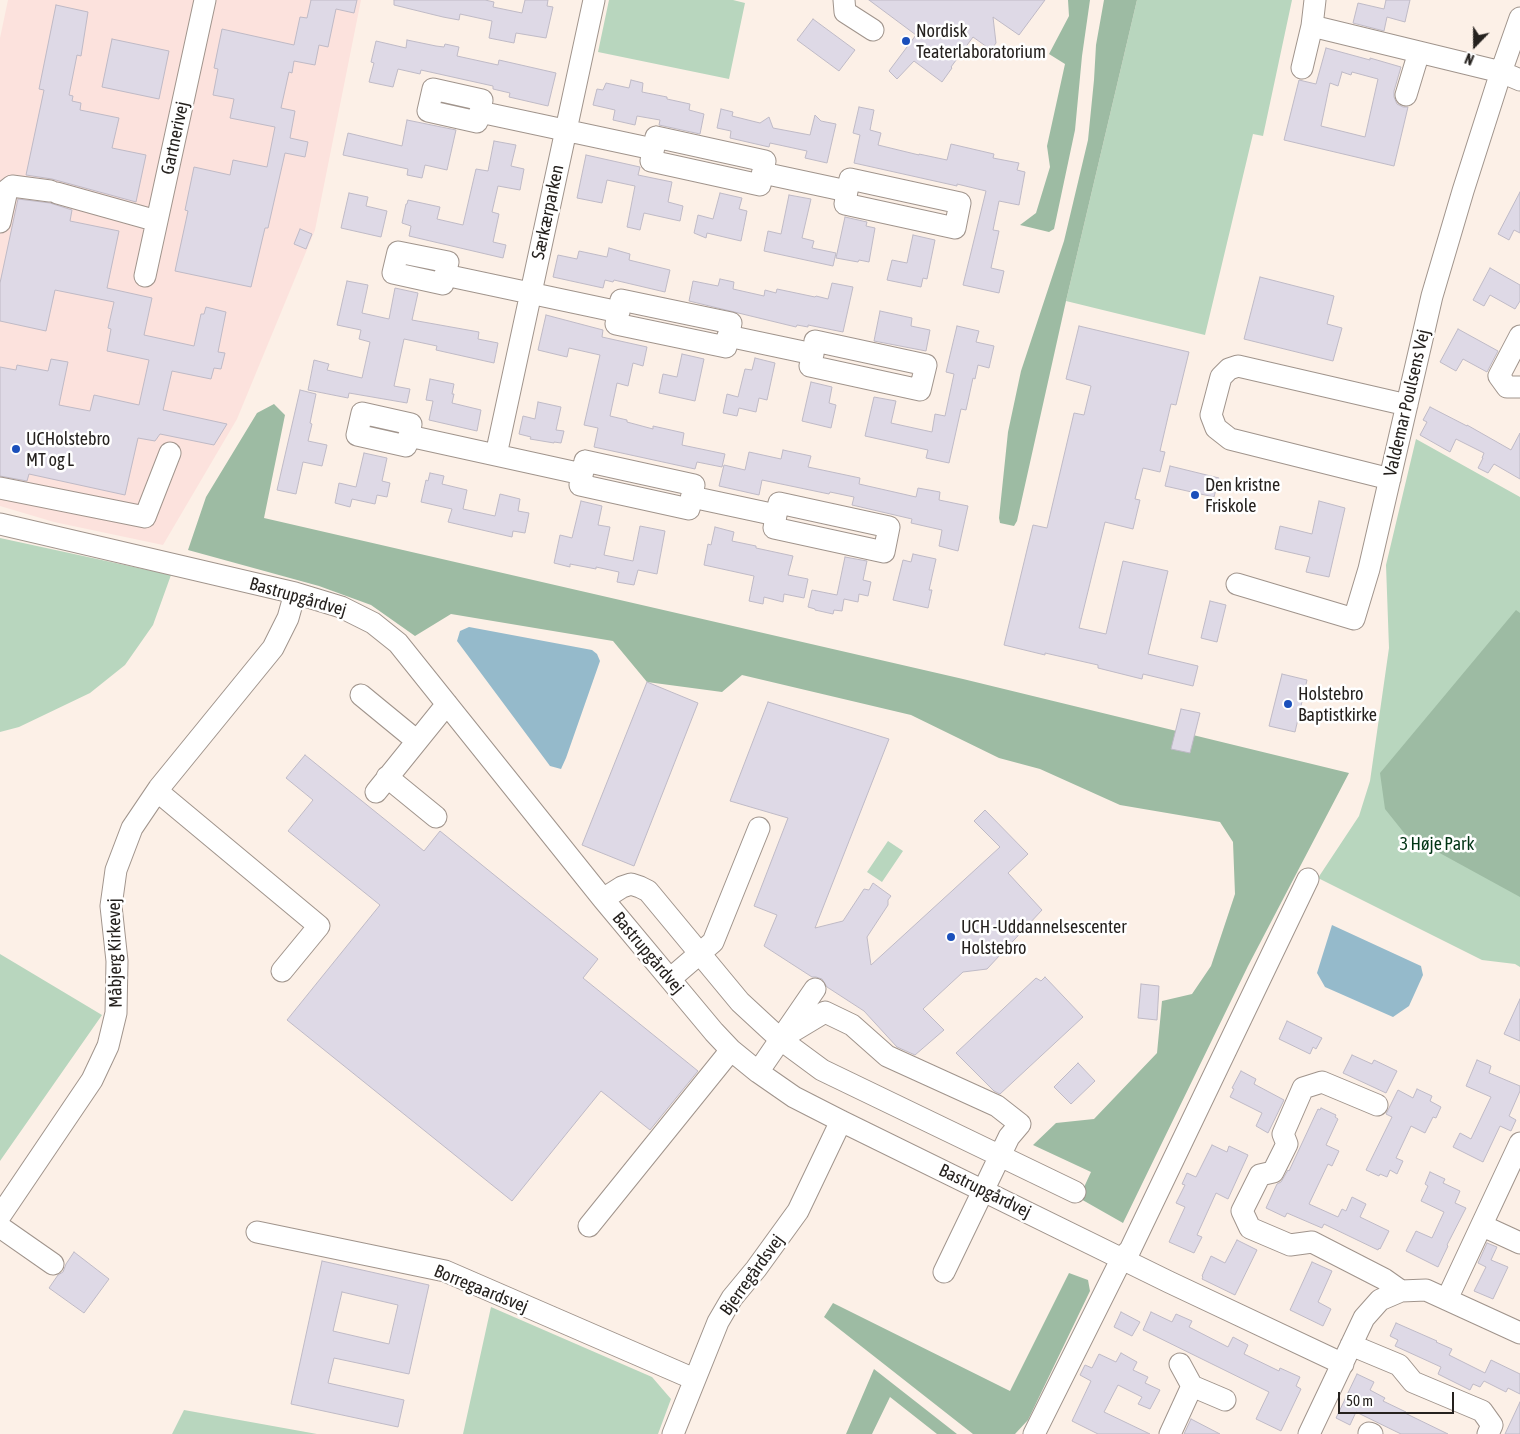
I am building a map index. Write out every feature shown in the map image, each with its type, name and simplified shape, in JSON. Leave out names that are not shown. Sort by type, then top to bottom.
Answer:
[{"type":"street","name":"Gartnerivej","points":[[144,276],[205,0]]},
{"type":"street","name":"Særkærparken","points":[[496,455],[594,0]]},
{"type":"street","points":[[844,0],[845,12],[872,30]]},
{"type":"street","points":[[1302,68],[1312,26],[1315,0]]},
{"type":"street","name":"Valdemar Poulsens Vej","points":[[1236,584],[1354,619],[1369,569],[1432,296],[1463,191],[1510,76],[1520,18]]},
{"type":"street","points":[[1312,26],[1510,76]]},
{"type":"street","points":[[1406,95],[1419,52]]},
{"type":"street","points":[[480,112],[654,150],[656,137],[765,161],[763,173],[847,191]]},
{"type":"street","points":[[850,179],[960,203],[955,228],[845,204],[847,191],[850,179]]},
{"type":"street","points":[[0,222],[6,190],[12,186],[54,192],[156,221]]},
{"type":"street","points":[[445,275],[619,312],[621,300],[731,323],[728,336],[813,354]]},
{"type":"street","points":[[1520,336],[1498,376],[1507,387],[1520,387]]},
{"type":"street","points":[[816,341],[926,365],[920,390],[810,366],[813,354],[816,341]]},
{"type":"street","points":[[1390,479],[1230,439],[1216,428],[1211,415],[1221,377],[1229,369],[1238,366],[1407,405]]},
{"type":"street","points":[[408,436],[582,474],[585,461],[694,485],[692,497],[776,515]]},
{"type":"street","points":[[0,490],[145,517],[170,453]]},
{"type":"street","points":[[779,503],[889,527],[884,552],[774,528],[776,515],[779,503]]},
{"type":"street","name":"Bastrupgårdvej","points":[[0,524],[295,593],[341,607],[372,623],[398,643],[603,899],[670,979],[731,1050],[758,1072],[794,1097],[1122,1258],[1347,1355],[1399,1365],[1412,1382],[1482,1411],[1492,1425],[1488,1434]]},
{"type":"street","name":"Måbjerg Kirkevej","points":[[0,1216],[92,1080],[108,1046],[116,1013],[117,961],[112,906],[116,870],[132,828],[157,791],[273,648],[288,618],[295,593]]},
{"type":"street","points":[[362,695],[417,741]]},
{"type":"street","points":[[436,817],[381,784],[447,704]]},
{"type":"street","points":[[157,791],[319,926],[282,971]]},
{"type":"street","points":[[670,979],[713,942],[759,828]]},
{"type":"street","points":[[1034,1434],[1122,1258],[1130,1250],[1134,1242],[1308,879]]},
{"type":"street","points":[[603,899],[622,886],[630,884],[648,891],[740,1002],[780,1039],[822,1070],[1075,1192]]},
{"type":"street","points":[[758,1072],[815,989]]},
{"type":"street","points":[[780,1039],[824,1012],[852,1025],[887,1056],[997,1106],[1020,1124],[1009,1137],[944,1272]]},
{"type":"street","points":[[589,1226],[731,1050]]},
{"type":"street","points":[[1377,1105],[1322,1082],[1303,1088],[1282,1134],[1287,1144],[1273,1172],[1260,1175],[1242,1211],[1250,1228],[1290,1245],[1312,1242],[1384,1279],[1401,1291]]},
{"type":"street","name":"Bjerregårdsvej","points":[[673,1434],[718,1322],[732,1298],[756,1270],[798,1211],[841,1121]]},
{"type":"street","points":[[1447,1300],[1520,1143]]},
{"type":"street","points":[[1483,1226],[1520,1243]]},
{"type":"street","points":[[0,1227],[53,1264]]},
{"type":"street","name":"Borregaardsvej","points":[[257,1232],[445,1271],[694,1379]]},
{"type":"street","points":[[1309,1434],[1364,1318],[1380,1300],[1401,1291],[1426,1290],[1520,1333]]},
{"type":"street","points":[[1180,1364],[1192,1386],[1225,1400]]},
{"type":"street","points":[[1170,1434],[1192,1386]]},
{"type":"shaded area","points":[[8,0],[361,0],[315,230],[237,419],[163,545],[54,522],[0,506],[0,38]]},
{"type":"green space","points":[[609,0],[733,0],[745,3],[729,79],[598,52]]},
{"type":"green space","points":[[1068,0],[1090,0],[1082,56],[1075,130],[1054,229],[1049,232],[1020,225],[1036,213],[1050,167],[1047,146],[1065,64],[1049,54],[1069,16]]},
{"type":"green space","points":[[1104,0],[1137,0],[1066,301],[1017,521],[1014,526],[1000,523],[999,518],[1008,432],[1021,371],[1064,241],[1088,140],[1096,45]]},
{"type":"green space","points":[[1137,0],[1292,0],[1263,136],[1253,134],[1205,335],[1066,301]]},
{"type":"green space","points":[[274,404],[285,415],[264,518],[963,679],[1349,773],[1248,966],[1123,1223],[1079,1198],[1091,1172],[1033,1145],[1056,1123],[1094,1119],[1157,1053],[1162,1001],[1192,994],[1211,966],[1235,894],[1233,842],[1220,822],[1120,805],[1040,769],[999,758],[911,715],[742,675],[722,692],[647,682],[613,641],[451,614],[415,636],[371,605],[319,586],[188,550],[206,497],[257,413]]},
{"type":"green space","name":"3 Høje Park","points":[[1416,439],[1520,497],[1520,967],[1515,964],[1482,960],[1318,878],[1359,816],[1370,781],[1389,648],[1386,565]]},
{"type":"green space","points":[[0,538],[171,575],[153,625],[125,665],[90,693],[19,727],[0,732]]},
{"type":"green space","points":[[1516,610],[1520,613],[1520,897],[1405,834],[1385,809],[1380,773]]},
{"type":"green space","points":[[888,841],[903,851],[882,882],[867,872]]},
{"type":"green space","points":[[0,954],[102,1015],[0,1161]]},
{"type":"green space","points":[[1069,1273],[1088,1280],[1090,1291],[1028,1420],[1015,1434],[973,1434],[824,1317],[833,1303],[1010,1391]]},
{"type":"green space","points":[[491,1307],[652,1377],[671,1399],[658,1434],[463,1434]]},
{"type":"green space","points":[[874,1369],[957,1434],[937,1434],[890,1397],[872,1434],[846,1434]]},
{"type":"green space","points":[[184,1410],[317,1434],[172,1434]]},
{"type":"water","points":[[469,627],[592,650],[597,654],[600,661],[561,769],[550,766],[457,641],[460,631]]},
{"type":"water","points":[[1332,925],[1421,966],[1423,975],[1409,1006],[1393,1017],[1325,987],[1317,973]]},
{"type":"building","points":[[311,0],[357,0],[354,13],[336,9],[328,47],[319,45],[315,65],[294,61],[292,73],[289,72],[281,108],[295,111],[290,138],[308,142],[305,157],[285,153],[268,228],[265,228],[251,287],[175,271],[188,211],[185,210],[194,167],[230,175],[233,160],[267,167],[275,127],[230,118],[234,99],[213,95],[218,69],[214,68],[222,29],[294,45],[300,17],[307,18]]},
{"type":"building","points":[[394,0],[485,0],[494,2],[493,7],[522,13],[525,0],[548,0],[547,6],[553,7],[546,38],[516,33],[514,43],[489,38],[492,21],[460,14],[459,20],[443,17],[394,5]]},
{"type":"building","points":[[869,0],[1045,0],[1019,35],[993,17],[996,43],[993,47],[987,47],[973,37],[942,82],[914,61],[897,79],[889,71],[916,35]]},
{"type":"building","points":[[1386,0],[1410,0],[1405,22],[1387,17],[1384,31],[1353,23],[1358,3],[1384,9]]},
{"type":"building","points":[[56,5],[88,12],[81,56],[77,55],[69,95],[73,96],[72,101],[81,103],[80,110],[119,118],[112,148],[146,155],[136,202],[52,179],[26,175],[44,90],[39,89]]},
{"type":"building","points":[[813,19],[855,50],[839,71],[797,40]]},
{"type":"building","points":[[112,39],[169,51],[159,99],[102,87]]},
{"type":"building","points":[[407,40],[436,46],[444,47],[445,44],[459,47],[457,56],[498,65],[499,60],[556,73],[548,106],[509,97],[510,93],[493,89],[493,86],[421,70],[420,74],[398,69],[393,87],[369,82],[374,63],[371,62],[376,41],[406,48]]},
{"type":"building","points":[[1326,48],[1401,67],[1394,97],[1397,104],[1408,107],[1394,166],[1284,140],[1299,80],[1316,84]],"holes":[[[1342,72],[1351,75],[1352,72],[1378,79],[1365,137],[1321,126],[1330,83],[1338,86]]]},
{"type":"building","points":[[631,80],[643,83],[642,92],[690,104],[689,110],[704,114],[700,134],[659,125],[660,120],[637,116],[635,125],[613,120],[615,110],[593,105],[597,89],[603,90],[606,83],[629,88]]},
{"type":"building","points":[[859,107],[874,110],[870,130],[881,133],[878,145],[947,160],[951,144],[994,154],[993,158],[1019,163],[1017,170],[1025,172],[1019,205],[999,201],[993,230],[999,231],[991,268],[1004,271],[999,293],[963,285],[986,191],[854,163],[860,135],[853,133]]},
{"type":"building","points":[[721,109],[733,112],[732,116],[760,123],[769,117],[773,128],[810,135],[815,115],[821,121],[836,124],[827,163],[805,158],[807,151],[770,143],[769,147],[730,138],[731,131],[717,128]]},
{"type":"building","points":[[407,120],[456,130],[447,170],[425,165],[422,178],[407,175],[408,169],[343,155],[348,133],[402,146]]},
{"type":"building","points":[[494,141],[516,145],[511,166],[524,169],[520,190],[498,186],[492,212],[499,214],[493,242],[506,245],[503,258],[409,236],[411,226],[402,223],[408,200],[440,207],[437,219],[463,225],[476,169],[488,171]]},
{"type":"building","points":[[586,155],[640,167],[638,175],[672,182],[668,202],[683,206],[680,221],[644,213],[640,230],[627,227],[635,186],[607,180],[602,203],[577,198]]},
{"type":"building","points":[[1520,192],[1520,233],[1514,230],[1509,240],[1498,234]]},
{"type":"building","points":[[349,193],[368,197],[366,206],[387,211],[381,237],[341,228]]},
{"type":"building","points":[[720,193],[742,198],[739,209],[747,211],[741,241],[707,233],[706,238],[694,233],[698,215],[713,219]]},
{"type":"building","points":[[789,195],[811,199],[802,238],[814,241],[812,248],[836,253],[833,266],[764,251],[768,231],[781,234]]},
{"type":"building","points":[[18,199],[50,203],[72,210],[70,221],[119,231],[107,288],[152,298],[144,335],[194,346],[201,314],[204,314],[206,307],[226,312],[218,352],[225,353],[221,369],[214,368],[211,379],[172,371],[163,410],[227,424],[214,445],[160,434],[155,441],[138,438],[125,495],[29,474],[27,481],[0,476],[0,367],[16,370],[17,365],[48,371],[51,359],[68,362],[59,405],[90,411],[94,395],[139,405],[149,360],[107,351],[111,329],[108,328],[114,302],[55,290],[46,331],[0,321],[0,283]]},
{"type":"building","points":[[845,217],[867,222],[866,226],[875,228],[869,262],[836,258]]},
{"type":"building","points":[[300,229],[312,234],[306,249],[294,244]]},
{"type":"building","points":[[913,235],[935,240],[927,279],[923,278],[921,287],[887,280],[892,260],[907,263]]},
{"type":"building","points":[[609,248],[630,254],[629,260],[670,270],[665,292],[614,280],[613,282],[605,280],[603,288],[553,277],[558,255],[577,259],[579,251],[607,257]]},
{"type":"building","points":[[1490,268],[1520,285],[1520,301],[1515,309],[1490,295],[1484,306],[1473,300]]},
{"type":"building","points":[[1260,277],[1334,296],[1327,324],[1342,328],[1333,361],[1244,339]]},
{"type":"building","points":[[720,279],[734,282],[733,289],[764,296],[765,290],[776,293],[777,289],[828,299],[832,283],[853,287],[843,332],[808,325],[808,327],[797,325],[796,327],[689,301],[693,281],[718,286]]},
{"type":"building","points":[[347,281],[368,285],[362,313],[389,319],[395,288],[418,293],[412,320],[479,332],[478,339],[498,343],[494,363],[436,350],[437,346],[404,339],[394,386],[410,389],[407,403],[349,393],[348,398],[308,390],[314,360],[329,364],[327,370],[362,378],[370,342],[359,339],[361,330],[337,325]]},
{"type":"building","points":[[880,311],[912,318],[911,326],[930,330],[926,351],[874,341]]},
{"type":"building","points":[[546,315],[603,330],[602,337],[647,347],[643,366],[633,363],[628,386],[617,383],[610,416],[653,429],[653,426],[684,433],[682,445],[725,454],[722,467],[697,462],[695,469],[594,447],[598,428],[584,425],[600,355],[569,348],[567,357],[538,350]]},
{"type":"building","points":[[957,326],[979,331],[976,342],[994,346],[989,368],[978,365],[966,410],[961,409],[949,463],[926,458],[928,450],[865,436],[874,397],[896,401],[891,423],[932,432],[935,414],[945,416],[954,374],[946,372]]},
{"type":"building","points":[[1079,326],[1189,352],[1176,405],[1171,404],[1160,451],[1165,452],[1160,472],[1143,468],[1135,499],[1140,500],[1133,529],[1105,522],[1079,628],[1106,634],[1123,561],[1168,571],[1148,654],[1198,666],[1193,686],[1143,674],[1142,679],[1098,668],[1098,665],[1004,645],[1033,525],[1047,528],[1074,413],[1084,415],[1091,386],[1066,379]]},
{"type":"building","points":[[1458,329],[1498,351],[1487,372],[1463,359],[1456,371],[1440,362]]},
{"type":"building","points":[[682,354],[704,359],[695,401],[659,393],[663,374],[677,377]]},
{"type":"building","points":[[755,358],[775,363],[767,400],[759,398],[756,412],[739,408],[737,416],[723,413],[727,394],[738,397],[745,369],[752,370]]},
{"type":"building","points":[[430,379],[454,384],[452,403],[481,410],[477,431],[429,420],[433,401],[426,400]]},
{"type":"building","points":[[811,382],[832,387],[829,403],[836,405],[831,428],[802,421]]},
{"type":"building","points":[[300,390],[316,394],[308,441],[327,445],[322,466],[303,462],[296,494],[277,490]]},
{"type":"building","points":[[538,402],[561,407],[556,430],[564,431],[561,443],[530,439],[531,437],[519,434],[523,416],[535,419]]},
{"type":"building","points":[[1430,407],[1511,450],[1520,433],[1520,479],[1494,464],[1488,473],[1478,468],[1484,453],[1456,439],[1450,452],[1420,435],[1427,422],[1423,420]]},
{"type":"building","points":[[783,450],[811,456],[808,467],[860,478],[859,484],[916,497],[918,488],[940,492],[939,500],[968,506],[958,551],[939,546],[942,530],[911,523],[912,519],[852,505],[854,497],[830,492],[829,494],[762,480],[759,495],[719,486],[724,465],[745,470],[749,452],[781,459]]},
{"type":"building","points":[[364,453],[387,458],[382,481],[390,483],[387,497],[377,495],[375,504],[352,499],[350,507],[335,503],[339,483],[356,487]]},
{"type":"building","points":[[1170,466],[1219,478],[1214,497],[1165,486]]},
{"type":"building","points":[[430,473],[444,476],[442,484],[467,490],[463,509],[495,516],[500,494],[520,499],[518,511],[529,513],[525,533],[513,531],[512,537],[448,522],[452,509],[421,502],[426,480],[428,481]]},
{"type":"building","points":[[581,501],[602,506],[598,525],[610,527],[604,555],[633,561],[640,526],[665,531],[657,574],[638,570],[634,585],[617,582],[619,572],[596,567],[596,569],[570,564],[570,567],[554,563],[560,535],[572,538]]},
{"type":"building","points":[[1319,501],[1345,508],[1329,577],[1306,572],[1310,557],[1275,549],[1280,526],[1312,534]]},
{"type":"building","points":[[715,527],[734,532],[732,541],[793,556],[788,575],[808,579],[804,598],[784,594],[783,602],[764,597],[763,604],[749,601],[754,576],[704,565],[708,544],[711,545]]},
{"type":"building","points":[[913,554],[936,559],[929,590],[932,590],[928,608],[893,600],[903,560],[911,562]]},
{"type":"building","points":[[845,557],[867,561],[863,580],[871,582],[868,596],[859,594],[858,602],[844,599],[842,611],[834,610],[833,614],[808,607],[812,590],[837,595]]},
{"type":"building","points":[[1210,601],[1226,605],[1217,642],[1201,638]]},
{"type":"building","name":"Holstebro Baptistkirke","points":[[1282,674],[1307,680],[1295,732],[1269,726]]},
{"type":"building","points":[[647,682],[698,703],[634,866],[582,845]]},
{"type":"building","points":[[768,702],[889,739],[815,928],[843,921],[864,889],[869,890],[873,883],[891,896],[888,900],[888,905],[867,937],[871,965],[1000,847],[974,821],[985,810],[1028,854],[1008,873],[1042,910],[987,969],[963,972],[923,1009],[944,1030],[915,1055],[897,1047],[864,1011],[827,987],[822,979],[812,977],[764,946],[777,915],[754,906],[788,818],[730,801]]},
{"type":"building","points":[[1181,709],[1200,713],[1190,753],[1171,749]]},
{"type":"building","points":[[305,755],[424,851],[440,831],[598,959],[583,978],[698,1071],[650,1130],[601,1091],[512,1201],[287,1020],[380,905],[288,831],[313,800],[286,778]]},
{"type":"building","points":[[1045,977],[1083,1017],[1000,1094],[994,1091],[956,1053],[1036,978],[1041,981]]},
{"type":"building","points":[[1141,984],[1159,986],[1157,1020],[1138,1018]]},
{"type":"building","points":[[1520,999],[1520,1041],[1504,1034]]},
{"type":"building","points":[[1287,1021],[1322,1038],[1316,1049],[1313,1047],[1310,1054],[1279,1039]]},
{"type":"building","points":[[1352,1055],[1372,1064],[1374,1060],[1397,1071],[1386,1093],[1343,1073]]},
{"type":"building","points":[[1477,1060],[1491,1066],[1489,1073],[1520,1086],[1520,1091],[1509,1116],[1516,1120],[1511,1131],[1500,1126],[1483,1162],[1453,1147],[1460,1133],[1471,1139],[1491,1097],[1466,1086]]},
{"type":"building","points":[[1078,1063],[1095,1081],[1071,1104],[1054,1087]]},
{"type":"building","points":[[1241,1071],[1256,1079],[1254,1084],[1284,1100],[1268,1133],[1256,1126],[1262,1113],[1230,1097],[1234,1089],[1232,1088]]},
{"type":"building","points":[[1417,1089],[1432,1096],[1430,1101],[1441,1107],[1436,1118],[1433,1117],[1425,1133],[1411,1126],[1396,1158],[1403,1161],[1397,1174],[1390,1170],[1387,1177],[1380,1174],[1379,1176],[1366,1170],[1392,1117],[1386,1114],[1398,1090],[1413,1098]]},
{"type":"building","points":[[1321,1108],[1336,1115],[1335,1117],[1338,1119],[1326,1145],[1339,1151],[1332,1166],[1328,1164],[1309,1204],[1338,1217],[1342,1209],[1346,1211],[1352,1197],[1366,1204],[1360,1217],[1389,1231],[1378,1250],[1324,1224],[1322,1228],[1287,1213],[1285,1217],[1266,1208],[1277,1184],[1281,1182],[1289,1171],[1318,1109],[1320,1110]]},
{"type":"building","points":[[1212,1145],[1227,1152],[1229,1146],[1248,1155],[1228,1199],[1216,1193],[1197,1235],[1202,1237],[1194,1253],[1169,1242],[1185,1207],[1176,1203],[1185,1185],[1182,1184],[1187,1173],[1196,1177]]},
{"type":"building","points":[[1430,1172],[1445,1179],[1443,1183],[1460,1191],[1455,1203],[1466,1208],[1438,1267],[1406,1251],[1416,1231],[1432,1238],[1444,1212],[1421,1201],[1428,1186],[1425,1184]]},
{"type":"building","points":[[1237,1240],[1257,1250],[1235,1295],[1202,1279],[1202,1276],[1211,1256],[1225,1263]]},
{"type":"building","points":[[1487,1243],[1497,1247],[1491,1260],[1508,1267],[1493,1299],[1474,1291],[1486,1267],[1478,1263]]},
{"type":"building","points":[[74,1252],[109,1279],[84,1313],[49,1288],[58,1275],[63,1272]]},
{"type":"building","points":[[322,1261],[429,1285],[409,1374],[334,1358],[328,1383],[404,1400],[398,1427],[291,1404]],"holes":[[[342,1292],[398,1305],[389,1344],[333,1331]]]},
{"type":"building","points":[[1312,1262],[1332,1271],[1318,1302],[1331,1309],[1323,1326],[1290,1310]]},
{"type":"building","points":[[1121,1312],[1140,1322],[1132,1336],[1114,1327]]},
{"type":"building","points":[[1151,1312],[1172,1322],[1176,1314],[1192,1321],[1189,1327],[1228,1347],[1233,1337],[1248,1345],[1244,1354],[1279,1371],[1280,1368],[1300,1377],[1296,1386],[1301,1389],[1281,1431],[1256,1419],[1269,1392],[1143,1330]]},
{"type":"building","points":[[1396,1323],[1452,1349],[1449,1355],[1485,1373],[1491,1360],[1520,1374],[1520,1394],[1508,1388],[1506,1392],[1484,1381],[1480,1387],[1473,1384],[1470,1390],[1438,1374],[1441,1367],[1395,1346],[1398,1340],[1390,1336]]},
{"type":"building","points":[[1121,1353],[1137,1362],[1133,1370],[1148,1377],[1145,1383],[1160,1390],[1150,1409],[1138,1404],[1142,1397],[1118,1385],[1104,1412],[1150,1434],[1098,1434],[1072,1421],[1091,1381],[1080,1375],[1085,1365],[1092,1368],[1099,1354],[1116,1362]]},
{"type":"building","points":[[1357,1374],[1374,1382],[1370,1390],[1385,1398],[1383,1401],[1448,1434],[1401,1434],[1356,1412],[1350,1425],[1336,1418]]},
{"type":"building","points":[[1520,1402],[1520,1434],[1505,1434]]},
{"type":"building","points":[[1191,1419],[1220,1434],[1184,1434]]},
{"type":"place","name":"Nordisk Teaterlaboratorium","points":[[906,41]]},
{"type":"place","name":"UCHolstebro MT og L","points":[[16,449]]},
{"type":"place","name":"Den kristne Friskole","points":[[1195,495]]},
{"type":"place","name":"Holstebro Baptistkirke","points":[[1288,704]]},
{"type":"place","name":"UCH -Uddannelsescenter Holstebro","points":[[951,937]]}]
